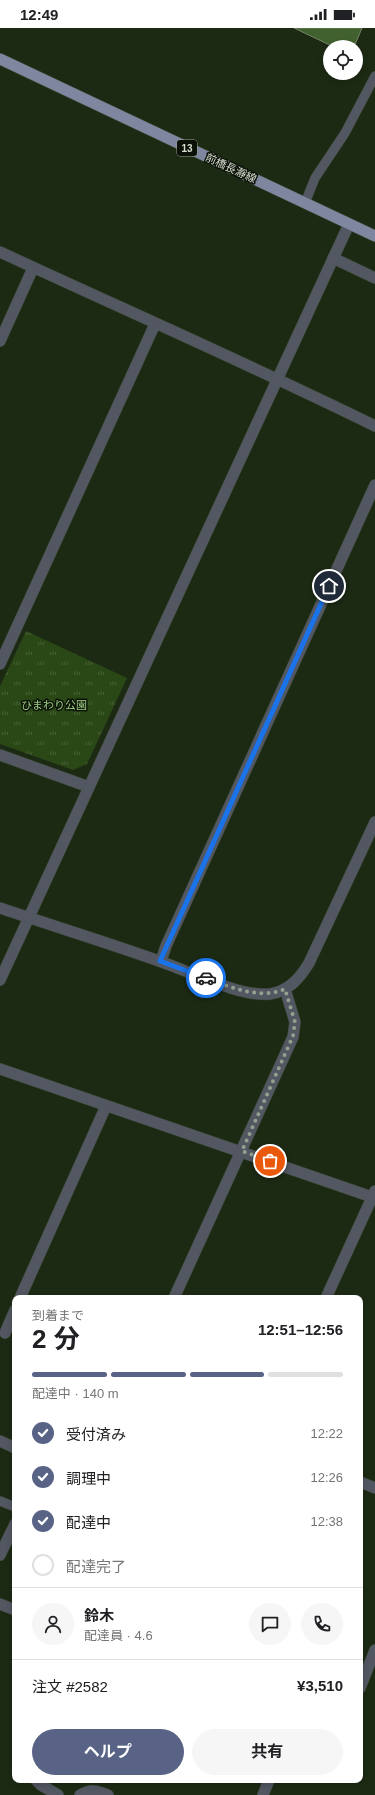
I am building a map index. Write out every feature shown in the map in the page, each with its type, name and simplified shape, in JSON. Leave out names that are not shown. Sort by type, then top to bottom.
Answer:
[{"type":"main road","name":"前橋長瀞線","points":[[0,59],[375,236]]},
{"type":"street","points":[[0,980],[349,224]]},
{"type":"street","points":[[0,252],[155,324],[278,378],[375,426]]},
{"type":"street","points":[[333,258],[375,278]]},
{"type":"street","points":[[0,341],[34,268]]},
{"type":"street","points":[[0,664],[155,324]]},
{"type":"street","points":[[160,961],[169,938],[375,485]]},
{"type":"street","points":[[0,756],[89,787]]},
{"type":"street","points":[[0,908],[160,961],[215,982],[246,991],[269,994],[285,989],[300,978],[309,963],[375,822]]},
{"type":"street","points":[[175,1295],[293,1036],[295,1022],[285,989]]},
{"type":"street","points":[[0,1069],[106,1106],[374,1195],[327,1295]]},
{"type":"street","points":[[21,1295],[106,1106]]},
{"type":"street","points":[[7,1334],[12,1319]]},
{"type":"street","points":[[0,1441],[12,1447]]},
{"type":"street","points":[[363,1483],[375,1488]]},
{"type":"street","points":[[0,1555],[12,1530]]},
{"type":"street","points":[[0,1604],[12,1609]]},
{"type":"street","points":[[363,1680],[375,1650]]},
{"type":"street","points":[[39,1783],[58,1795]]},
{"type":"street","points":[[263,1795],[268,1783]]},
{"type":"street","points":[[80,1795],[92,1790],[97,1790],[108,1795]]},
{"type":"lane","points":[[305,203],[315,178],[345,133],[375,76]]},
{"type":"lane","points":[[0,1501],[12,1505]]},
{"type":"green space","name":"ひまわり公園","points":[[26,631],[127,678],[87,764],[73,770],[0,744],[0,686]]},
{"type":"building","points":[[294,28],[362,28],[357,40],[323,40],[323,42]]},
{"type":"way so far","points":[[206,978],[215,982],[257,993],[269,994],[285,989],[295,1022],[293,1036],[242,1151],[270,1161]]},
{"type":"route","points":[[206,978],[160,961],[329,586]]}]
